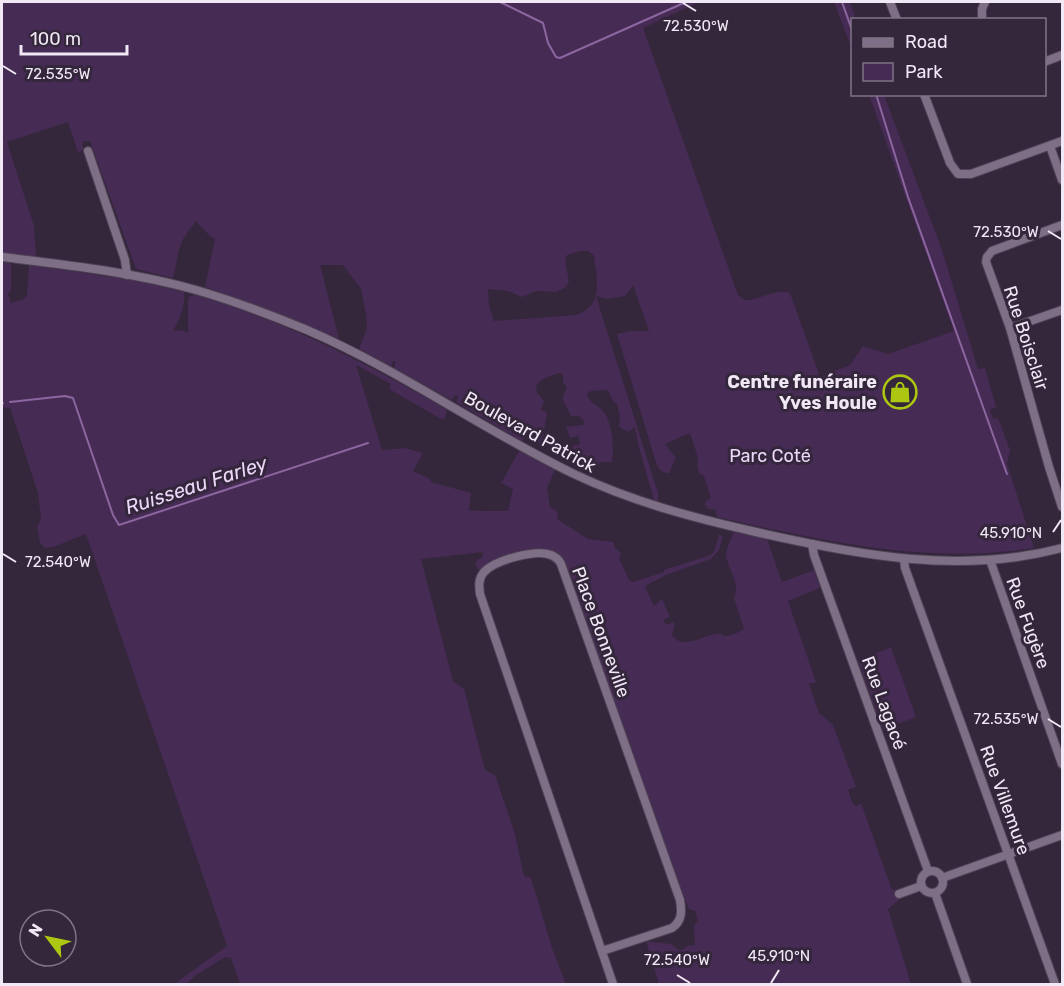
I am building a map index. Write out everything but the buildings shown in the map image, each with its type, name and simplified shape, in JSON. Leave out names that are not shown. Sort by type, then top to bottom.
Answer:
[{"type":"street","points":[[890,2],[896,18]]},
{"type":"street","points":[[982,18],[985,2]]},
{"type":"street","points":[[1046,61],[1062,55]]},
{"type":"street","points":[[925,96],[950,163],[958,174],[971,174],[1062,141]]},
{"type":"street","points":[[1050,146],[1062,180]]},
{"type":"street","points":[[88,151],[125,260],[127,274]]},
{"type":"street","name":"Rue Boisclair","points":[[1062,225],[999,248],[987,257],[988,268],[1010,328],[1062,507]]},
{"type":"street","name":"Boulevard Patrick","points":[[2,257],[127,274],[216,296],[318,336],[384,369],[548,461],[610,490],[690,516],[812,544],[904,559],[990,560],[1062,548]]},
{"type":"street","points":[[1010,328],[1062,310]]},
{"type":"street","name":"Rue Lagacé","points":[[812,544],[815,558],[928,871]]},
{"type":"street","name":"Place Bonneville","points":[[602,951],[672,928],[682,915],[680,900],[561,564],[547,554],[510,559],[495,564],[483,573],[478,585],[480,594],[613,984]]},
{"type":"street","name":"Rue Villemure","points":[[904,559],[905,568],[1055,984]]},
{"type":"street","name":"Rue Fugère","points":[[990,560],[1062,764]]},
{"type":"street","points":[[942,878],[1062,835]]},
{"type":"street","points":[[928,871],[938,873],[942,878],[942,886],[935,893],[926,892],[921,886],[922,876],[928,871]]},
{"type":"street","points":[[899,894],[921,886]]},
{"type":"street","points":[[935,893],[967,984]]},
{"type":"green space","name":"Parc Coté","points":[[2,2],[699,2],[643,28],[738,295],[745,300],[779,292],[790,293],[820,377],[850,365],[863,346],[888,354],[954,331],[869,96],[884,96],[942,250],[978,369],[985,368],[996,407],[990,410],[993,419],[998,418],[1010,450],[1007,464],[1034,548],[993,553],[914,552],[836,542],[717,517],[715,509],[708,509],[705,505],[706,501],[711,498],[704,476],[699,473],[698,458],[690,433],[665,444],[676,458],[669,473],[658,468],[617,334],[649,331],[633,285],[625,296],[607,299],[596,296],[658,493],[658,501],[654,500],[635,427],[628,432],[619,427],[620,417],[617,404],[609,392],[590,391],[587,395],[608,420],[613,442],[612,462],[601,462],[593,468],[581,468],[577,463],[573,446],[580,444],[578,436],[570,438],[566,427],[583,425],[584,421],[579,416],[571,416],[562,398],[567,388],[563,383],[563,375],[559,373],[543,379],[536,385],[537,393],[544,401],[541,410],[547,412],[542,445],[525,437],[522,441],[456,402],[458,397],[455,395],[452,400],[394,368],[396,362],[393,361],[391,366],[359,349],[367,328],[366,314],[361,289],[343,265],[320,265],[339,339],[277,313],[205,287],[215,239],[196,221],[182,241],[173,278],[136,269],[90,141],[84,141],[82,144],[84,150],[78,152],[68,122],[7,142],[34,226],[36,257],[2,253]],"holes":[[[588,251],[594,256],[597,291],[595,299],[585,311],[576,315],[494,321],[489,305],[488,289],[508,291],[522,297],[536,291],[556,292],[566,287],[569,281],[565,260],[567,255]]]},
{"type":"green space","points":[[834,2],[850,2],[856,18],[851,18],[851,46]]},
{"type":"green space","points":[[2,262],[11,263],[11,290],[8,293],[11,303],[24,299],[27,295],[29,265],[140,281],[184,292],[183,307],[173,331],[182,330],[188,333],[188,299],[195,295],[261,317],[355,359],[447,411],[445,418],[441,419],[389,389],[391,384],[356,365],[382,450],[405,448],[423,453],[413,471],[430,479],[431,482],[471,493],[469,510],[484,511],[508,511],[513,489],[501,483],[519,451],[555,470],[547,488],[550,507],[558,512],[557,519],[588,539],[614,542],[614,547],[621,553],[619,558],[629,580],[633,582],[711,555],[719,535],[723,536],[719,550],[711,559],[666,575],[645,586],[654,606],[662,599],[670,617],[663,620],[667,625],[672,622],[675,624],[672,635],[681,642],[717,634],[728,636],[744,629],[734,598],[736,587],[726,555],[734,532],[767,539],[782,582],[814,570],[820,588],[788,601],[816,682],[809,684],[819,713],[833,725],[856,787],[848,790],[853,804],[857,806],[861,803],[892,890],[896,889],[899,900],[888,909],[911,984],[659,984],[646,941],[671,944],[683,950],[687,946],[695,945],[694,926],[698,921],[695,911],[689,909],[661,836],[569,572],[559,554],[553,551],[537,550],[502,557],[492,561],[480,571],[475,565],[478,559],[482,558],[483,552],[421,559],[453,681],[464,689],[485,770],[495,775],[515,834],[524,876],[531,878],[552,948],[566,984],[240,984],[231,958],[225,957],[193,977],[187,984],[174,984],[227,946],[86,534],[53,547],[45,548],[40,543],[37,527],[41,519],[38,493],[10,408],[2,407]]},
{"type":"green space","points":[[891,647],[916,717],[883,730],[858,661]]},
{"type":"waterway","points":[[500,2],[543,23],[548,43],[556,57],[560,58],[686,2]]},
{"type":"waterway","points":[[842,2],[851,27]]},
{"type":"waterway","points":[[877,96],[908,197],[1007,474]]},
{"type":"waterway","name":"Ruisseau Farley","points":[[10,402],[65,396],[73,398],[113,515],[119,525],[368,443]]},
{"type":"place","name":"Centre funéraire Yves Houle","points":[[900,392]]}]
